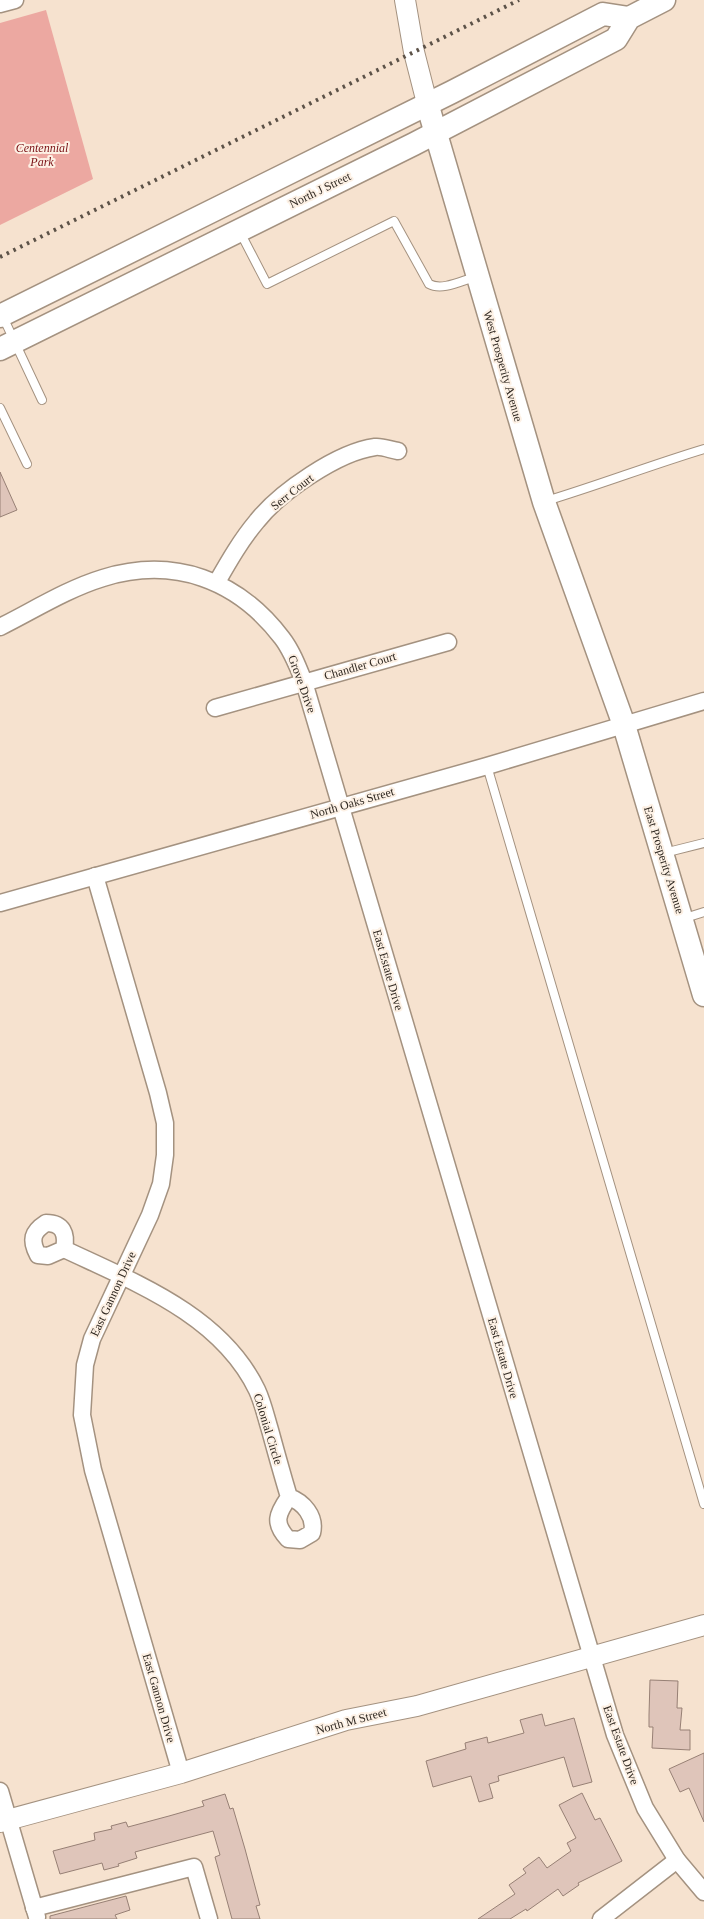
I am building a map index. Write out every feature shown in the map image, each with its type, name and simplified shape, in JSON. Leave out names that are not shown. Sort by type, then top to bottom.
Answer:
[{"type":"main road","points":[[1,315],[603,14],[628,18],[664,0]]},
{"type":"main road","name":"North J Street","points":[[7,345],[436,132],[616,39],[628,18]]},
{"type":"main road","name":"West Prosperity Avenue","points":[[428,103],[544,502],[624,725]]},
{"type":"main road","name":"East Prosperity Avenue","points":[[624,725],[704,995]]},
{"type":"street","points":[[0,4],[15,0]]},
{"type":"street","name":"West Prosperity Avenue","points":[[405,0],[414,52],[428,103]]},
{"type":"street","name":"Serr Court","points":[[217,582],[237,548],[258,520],[306,478],[333,462],[358,451],[378,447],[398,451]]},
{"type":"street","name":"Grove Drive","points":[[0,627],[84,585],[124,573],[168,571],[194,574],[217,582],[249,604],[283,639],[304,682],[340,806]]},
{"type":"street","name":"Chandler Court","points":[[216,708],[448,642]]},
{"type":"street","name":"North Oaks Street","points":[[0,903],[487,766],[704,701]]},
{"type":"street","name":"East Estate Drive","points":[[340,806],[615,1735],[644,1808],[677,1860],[704,1892]]},
{"type":"street","name":"East Gannon Drive","points":[[95,876],[158,1093],[165,1123],[165,1155],[161,1184],[150,1215],[92,1339],[85,1365],[82,1414],[93,1470],[181,1773]]},
{"type":"street","name":"Colonial Circle","points":[[64,1249],[121,1276],[183,1310],[227,1345],[257,1390],[289,1496]]},
{"type":"street","name":"North M Street","points":[[4,1821],[181,1773],[346,1720],[417,1706],[704,1625]]},
{"type":"street","points":[[0,1791],[4,1821],[36,1914],[194,1867],[209,1919]]},
{"type":"street","points":[[601,1919],[677,1860]]},
{"type":"lane","points":[[239,230],[268,284],[394,221],[429,284],[441,286],[478,276]]},
{"type":"lane","points":[[1,315],[7,345],[42,400]]},
{"type":"lane","points":[[0,408],[27,464]]},
{"type":"lane","points":[[544,502],[704,448]]},
{"type":"lane","points":[[487,766],[704,1504]]},
{"type":"lane","points":[[662,854],[704,843]]},
{"type":"lane","points":[[682,920],[704,912]]},
{"type":"green space","name":"Centennial Park","points":[[46,10],[93,179],[0,225],[0,23]]},
{"type":"building","points":[[0,472],[17,510],[0,517]]},
{"type":"building","points":[[650,1680],[678,1681],[677,1708],[682,1708],[680,1730],[690,1730],[690,1750],[652,1748],[653,1727],[649,1727]]},
{"type":"building","points":[[542,1714],[545,1726],[574,1718],[592,1782],[573,1787],[564,1757],[498,1776],[499,1781],[489,1784],[493,1798],[479,1802],[471,1776],[433,1787],[426,1761],[466,1749],[465,1743],[487,1737],[488,1743],[524,1733],[520,1720]]},
{"type":"building","points":[[704,1753],[704,1822],[689,1788],[680,1792],[669,1769]]},
{"type":"building","points":[[582,1793],[595,1820],[600,1818],[622,1861],[578,1883],[579,1885],[563,1896],[558,1889],[527,1911],[526,1909],[510,1919],[478,1919],[515,1894],[509,1885],[526,1873],[523,1869],[539,1857],[547,1868],[571,1851],[567,1843],[576,1838],[559,1805]]},
{"type":"building","points":[[225,1794],[230,1809],[233,1808],[245,1849],[260,1905],[256,1906],[260,1919],[232,1919],[215,1857],[220,1855],[213,1831],[135,1852],[137,1858],[118,1864],[119,1866],[104,1870],[102,1863],[60,1874],[53,1851],[95,1840],[94,1833],[112,1829],[111,1826],[126,1822],[128,1827],[169,1816],[204,1806],[202,1801]]},
{"type":"building","points":[[126,1896],[130,1910],[115,1915],[117,1919],[50,1919],[50,1916]]},
{"type":"railway","points":[[0,257],[519,0]]}]
